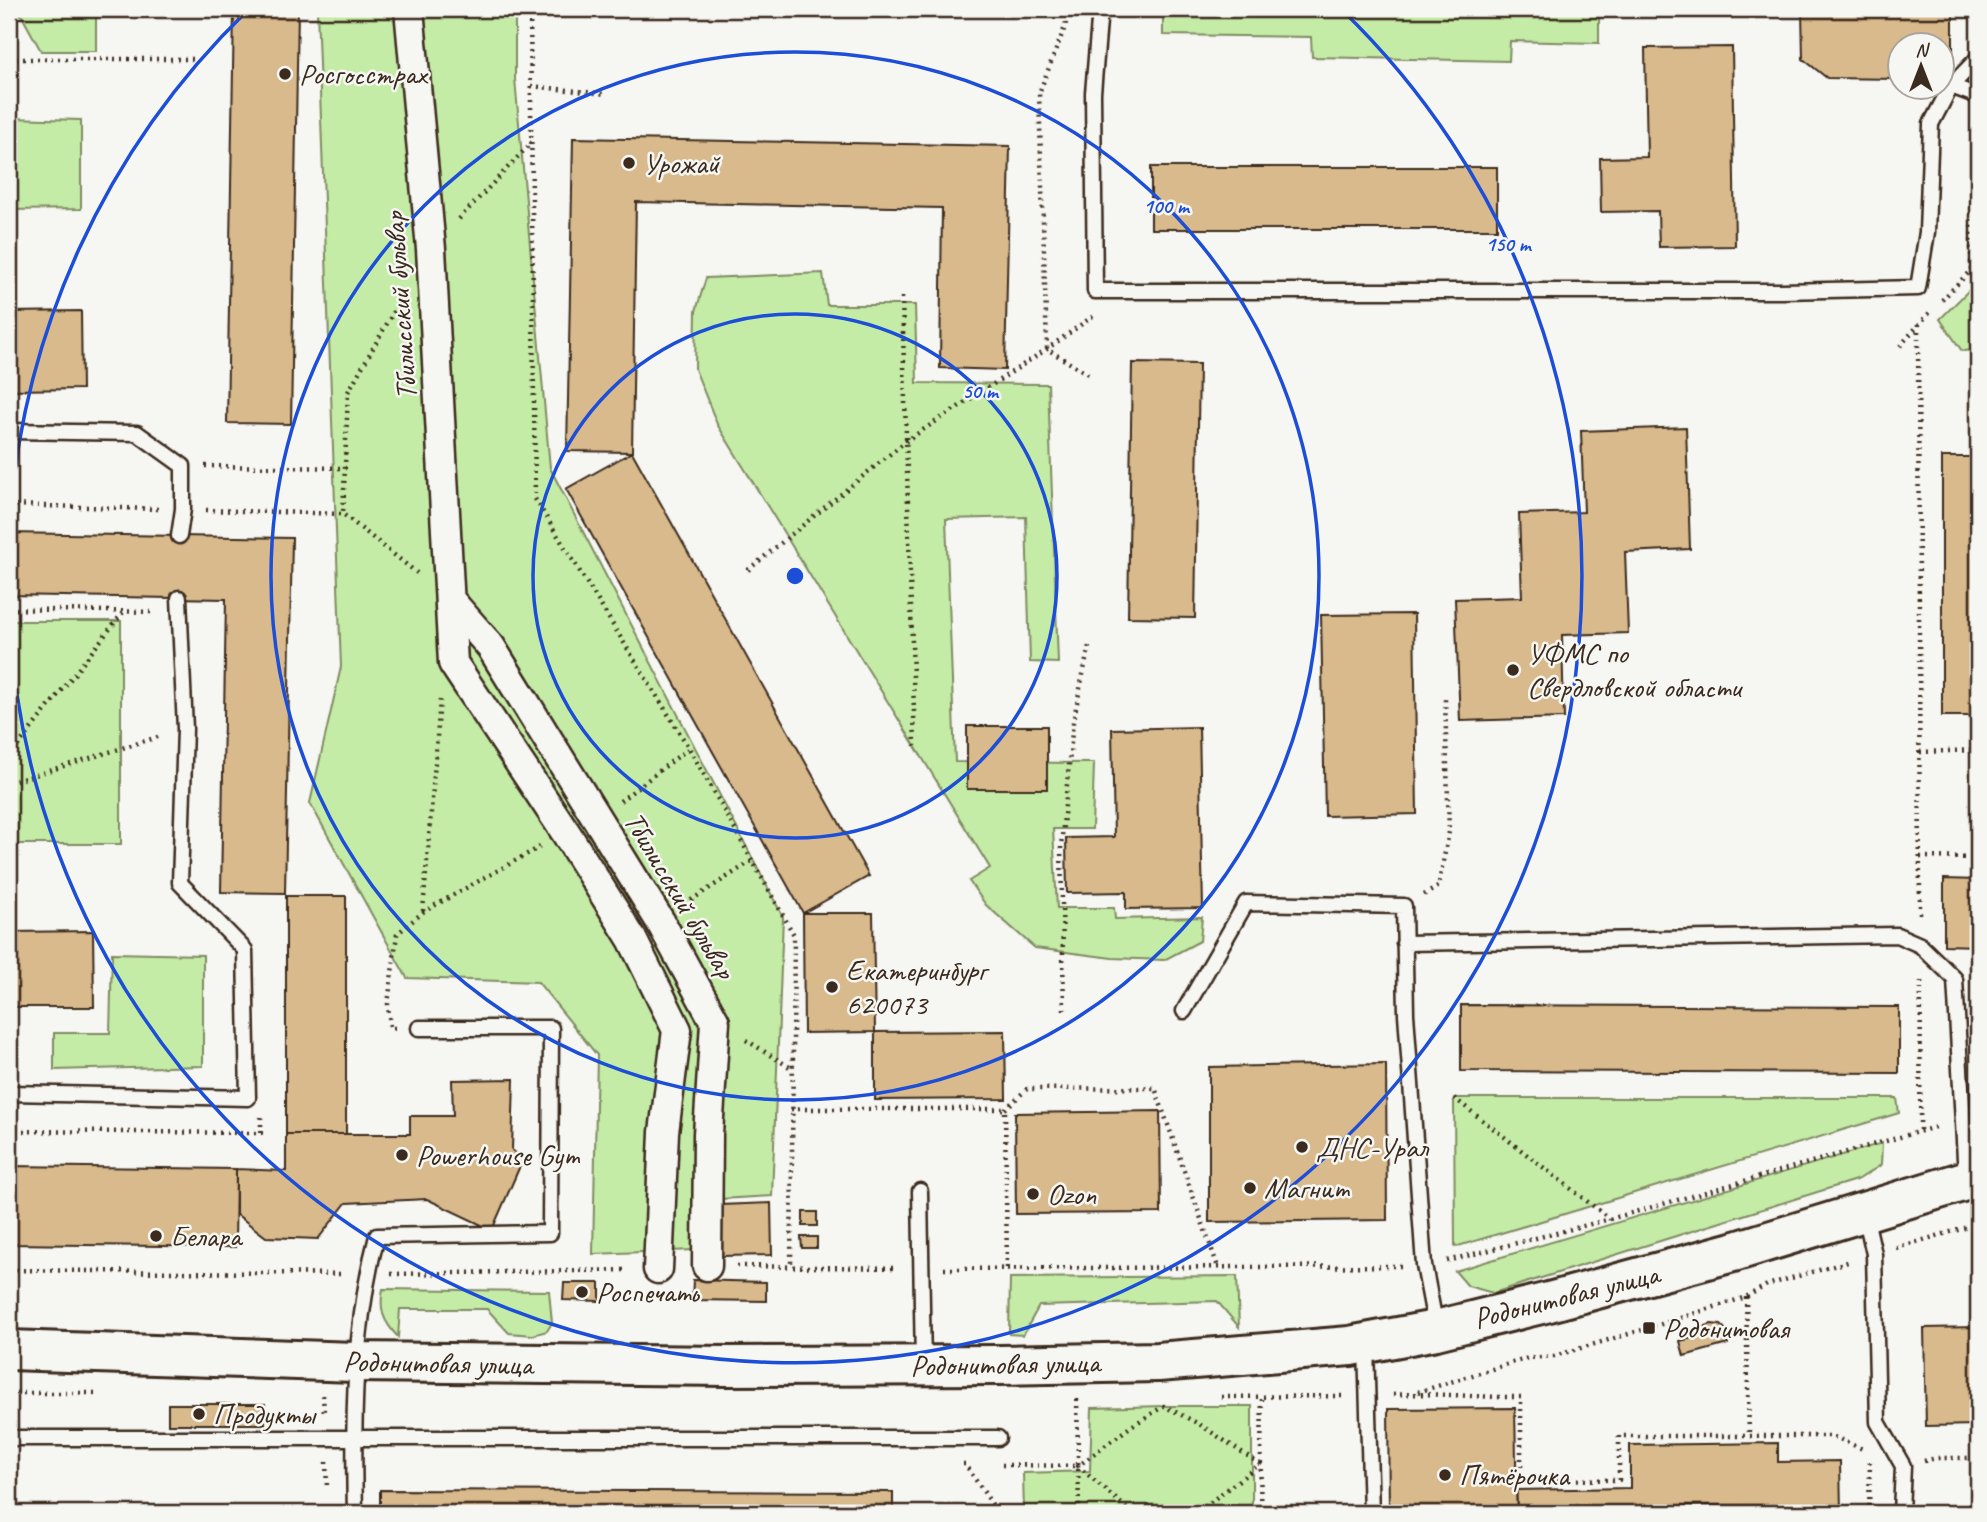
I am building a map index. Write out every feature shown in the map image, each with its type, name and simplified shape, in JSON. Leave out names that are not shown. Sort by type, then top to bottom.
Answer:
[{"type":"street","name":"Тбилисский бульвар","points":[[409,9],[431,249],[453,663]]},
{"type":"street","name":"Тбилисский бульвар","points":[[450,600],[491,647],[660,921],[715,1022],[708,1135],[707,1266]]},
{"type":"street","points":[[453,663],[566,833],[632,939],[677,1030],[664,1132],[658,1269]]},
{"type":"street","name":"Родонитовая улица","points":[[9,1350],[355,1362],[923,1365],[1158,1362],[1366,1344],[1549,1302],[1733,1252],[1972,1179]]},
{"type":"lane","points":[[1100,9],[1093,93],[1095,291],[1782,291],[1917,288],[1927,232],[1931,124],[1943,102]]},
{"type":"lane","points":[[1955,82],[1978,58]]},
{"type":"lane","points":[[1955,87],[1978,96]]},
{"type":"lane","points":[[9,431],[137,433],[183,466],[183,509],[179,536]]},
{"type":"lane","points":[[9,1093],[248,1098],[245,950],[180,883],[185,729],[179,598]]},
{"type":"lane","points":[[1184,1011],[1245,903],[1404,906],[1406,1014],[1424,1265],[1436,1329]]},
{"type":"lane","points":[[1405,943],[1897,935],[1920,945],[1955,979],[1963,1122],[1972,1179]]},
{"type":"lane","points":[[355,1513],[355,1362],[367,1275],[377,1236],[550,1233],[551,1028],[419,1028]]},
{"type":"lane","points":[[920,1191],[923,1365]]},
{"type":"lane","points":[[1864,1211],[1874,1254],[1878,1422],[1903,1466],[1901,1513]]},
{"type":"lane","points":[[1366,1344],[1371,1513]]},
{"type":"lane","points":[[9,1438],[998,1438]]},
{"type":"path","points":[[530,9],[535,499],[689,748],[794,935],[792,1266]]},
{"type":"path","points":[[1046,349],[1038,93],[1065,27],[1069,9]]},
{"type":"path","points":[[9,60],[197,60]]},
{"type":"path","points":[[531,86],[606,94]]},
{"type":"path","points":[[1900,346],[1971,270],[1973,173],[1978,160]]},
{"type":"path","points":[[1971,270],[1978,270]]},
{"type":"path","points":[[902,297],[915,746]]},
{"type":"path","points":[[748,570],[906,441],[1092,316]]},
{"type":"path","points":[[1918,324],[1919,767]]},
{"type":"path","points":[[1046,349],[1091,376]]},
{"type":"path","points":[[183,466],[346,468]]},
{"type":"path","points":[[9,757],[124,611]]},
{"type":"path","points":[[1063,1010],[1061,847],[1073,722],[1089,646]]},
{"type":"path","points":[[419,1028],[390,1028],[388,1004],[397,934],[423,912],[442,678],[453,663]]},
{"type":"path","points":[[1404,906],[1438,887],[1449,832],[1445,699]]},
{"type":"path","points":[[9,783],[185,729]]},
{"type":"path","points":[[1919,752],[1978,750]]},
{"type":"path","points":[[1920,857],[1978,858]]},
{"type":"path","points":[[660,921],[752,861]]},
{"type":"path","points":[[715,1022],[792,1068]]},
{"type":"path","points":[[792,1109],[1004,1109],[1027,1089],[1156,1088],[1218,1267]]},
{"type":"path","points":[[1454,1098],[1610,1219]]},
{"type":"path","points":[[1004,1109],[1007,1270]]},
{"type":"path","points":[[707,1266],[1007,1270],[1424,1265],[1471,1256],[1920,1130],[1963,1122]]},
{"type":"path","points":[[1414,1393],[1528,1358],[1554,1356],[1746,1297],[1767,1285],[1978,1224]]},
{"type":"path","points":[[9,1270],[367,1275],[658,1269]]},
{"type":"path","points":[[1746,1297],[1749,1436]]},
{"type":"path","points":[[1220,1397],[1414,1393],[1490,1398],[1521,1397],[1521,1479],[1619,1480],[1619,1436],[1832,1436],[1870,1452],[1869,1513]]},
{"type":"path","points":[[1260,1513],[1262,1397]]},
{"type":"path","points":[[1077,1398],[1079,1513]]},
{"type":"path","points":[[1064,1399],[1090,1398]]},
{"type":"path","points":[[990,1464],[1078,1466],[1130,1427],[1164,1406],[1199,1424],[1260,1464]]},
{"type":"path","points":[[965,1464],[979,1438]]},
{"type":"path","points":[[1903,1466],[1936,1458],[1978,1458]]},
{"type":"path","points":[[953,1464],[978,1464]]},
{"type":"path","points":[[965,1464],[998,1513]]},
{"type":"path","points":[[1196,1513],[1260,1464]]},
{"type":"path","points":[[1078,1466],[1132,1513]]},
{"type":"green space","points":[[18,9],[96,9],[96,51],[41,51]]},
{"type":"green space","points":[[317,9],[515,9],[515,79],[550,468],[783,917],[772,1196],[720,1199],[720,1249],[593,1254],[597,1055],[538,982],[407,978],[310,803],[341,667]]},
{"type":"green space","points":[[1163,9],[1599,9],[1599,43],[1510,41],[1509,61],[1312,57],[1311,37],[1163,35]]},
{"type":"green space","points":[[9,118],[81,120],[81,209],[9,210]]},
{"type":"green space","points":[[823,273],[827,305],[915,305],[917,383],[1048,384],[1058,663],[1030,662],[1026,517],[946,519],[955,762],[1094,763],[1092,829],[1053,829],[1057,908],[1114,908],[1115,919],[1202,917],[1200,941],[1164,960],[1112,958],[1035,948],[986,905],[969,881],[990,868],[717,424],[695,369],[696,311],[706,278]]},
{"type":"green space","points":[[1978,284],[1978,350],[1962,351],[1940,319]]},
{"type":"green space","points":[[9,621],[121,621],[121,844],[9,844]]},
{"type":"green space","points":[[112,953],[203,955],[203,1066],[54,1070],[54,1033],[110,1033]]},
{"type":"green space","points":[[1454,1098],[1897,1098],[1899,1113],[1455,1247]]},
{"type":"green space","points":[[1882,1143],[1881,1165],[1859,1179],[1493,1293],[1468,1286],[1455,1271]]},
{"type":"green space","points":[[1237,1276],[1239,1327],[1217,1301],[1039,1306],[1023,1335],[1009,1334],[1010,1278]]},
{"type":"green space","points":[[383,1289],[549,1291],[552,1323],[547,1331],[533,1335],[509,1333],[487,1309],[400,1309],[398,1337],[383,1315]]},
{"type":"green space","points":[[1252,1406],[1252,1513],[1024,1513],[1023,1473],[1090,1471],[1092,1408]]},
{"type":"building","points":[[234,9],[298,9],[291,424],[227,423]]},
{"type":"building","points":[[1802,9],[1953,9],[1953,32],[1885,32],[1885,79],[1827,78],[1803,59]]},
{"type":"building","points":[[1732,47],[1735,246],[1659,247],[1658,211],[1601,212],[1600,158],[1647,157],[1645,48]]},
{"type":"building","points":[[573,138],[1010,146],[1005,370],[940,368],[942,208],[636,202],[632,452],[567,451]]},
{"type":"building","points":[[1151,167],[1497,167],[1497,229],[1151,229]]},
{"type":"building","points":[[81,311],[82,389],[9,390],[9,312]]},
{"type":"building","points":[[1132,363],[1199,364],[1195,618],[1128,617]]},
{"type":"building","points":[[1686,427],[1690,549],[1625,552],[1628,633],[1562,635],[1564,718],[1460,721],[1455,599],[1522,597],[1519,514],[1584,512],[1581,431]]},
{"type":"building","points":[[632,452],[869,876],[803,913],[566,489]]},
{"type":"building","points":[[1942,457],[1978,457],[1978,716],[1942,716]]},
{"type":"building","points":[[9,533],[292,538],[285,893],[221,892],[226,599],[9,595]]},
{"type":"building","points":[[1414,614],[1417,814],[1325,816],[1321,615]]},
{"type":"building","points":[[967,726],[1047,726],[1047,789],[967,789]]},
{"type":"building","points":[[1199,727],[1203,908],[1126,909],[1126,892],[1067,893],[1066,838],[1114,837],[1112,729]]},
{"type":"building","points":[[1944,879],[1978,880],[1978,946],[1944,945]]},
{"type":"building","points":[[286,896],[346,896],[346,1134],[286,1134]]},
{"type":"building","points":[[803,913],[873,913],[875,1032],[804,1033]]},
{"type":"building","points":[[93,931],[94,1007],[9,1007],[9,932]]},
{"type":"building","points":[[1461,1005],[1899,1007],[1899,1073],[1461,1071]]},
{"type":"building","points":[[1005,1031],[1006,1099],[875,1100],[875,1032]]},
{"type":"building","points":[[1386,1064],[1387,1220],[1209,1222],[1209,1067]]},
{"type":"building","name":"Powerhouse Gym","points":[[514,1079],[512,1150],[523,1159],[492,1230],[427,1199],[346,1203],[318,1239],[266,1237],[236,1214],[236,1169],[286,1171],[286,1134],[410,1134],[410,1116],[453,1116],[452,1080]]},
{"type":"building","points":[[1160,1111],[1161,1213],[1016,1214],[1015,1113]]},
{"type":"building","points":[[9,1166],[236,1169],[235,1247],[9,1244]]},
{"type":"building","points":[[771,1203],[772,1255],[721,1256],[719,1205]]},
{"type":"building","points":[[803,1212],[817,1212],[817,1226],[803,1226]]},
{"type":"building","points":[[801,1237],[817,1237],[817,1248],[802,1248]]},
{"type":"building","points":[[693,1280],[766,1282],[766,1301],[692,1300]]},
{"type":"building","name":"Роспечать","points":[[564,1283],[600,1283],[600,1301],[563,1300]]},
{"type":"building","points":[[1711,1324],[1721,1325],[1727,1331],[1728,1344],[1684,1356],[1680,1341],[1697,1337],[1701,1328]]},
{"type":"building","points":[[1978,1327],[1978,1425],[1926,1426],[1924,1328]]},
{"type":"building","points":[[168,1404],[265,1404],[265,1424],[168,1424]]},
{"type":"building","points":[[1515,1408],[1517,1513],[1389,1513],[1388,1409]]},
{"type":"building","points":[[1778,1443],[1778,1462],[1840,1461],[1841,1513],[1775,1513],[1775,1505],[1639,1506],[1639,1513],[1517,1513],[1516,1490],[1630,1488],[1630,1445]]},
{"type":"building","points":[[380,1490],[893,1492],[893,1513],[380,1513]]},
{"type":"place","name":"Росгосстрах","points":[[285,74]]},
{"type":"place","name":"Урожай","points":[[629,163]]},
{"type":"place","name":"УФМС по Свердловской области","points":[[1513,670]]},
{"type":"place","name":"Екатеринбург 620073","points":[[832,987]]},
{"type":"place","name":"ДНС-Урал","points":[[1302,1147]]},
{"type":"place","name":"Powerhouse Gym","points":[[402,1155]]},
{"type":"place","name":"Магнит","points":[[1250,1188]]},
{"type":"place","name":"Ozon","points":[[1033,1194]]},
{"type":"place","name":"Белара","points":[[156,1236]]},
{"type":"place","name":"Роспечать","points":[[582,1292]]},
{"type":"place","name":"Родонитовая","points":[[1649,1328]]},
{"type":"place","name":"Продукты","points":[[199,1414]]},
{"type":"place","name":"Пятёрочка","points":[[1445,1475]]}]
